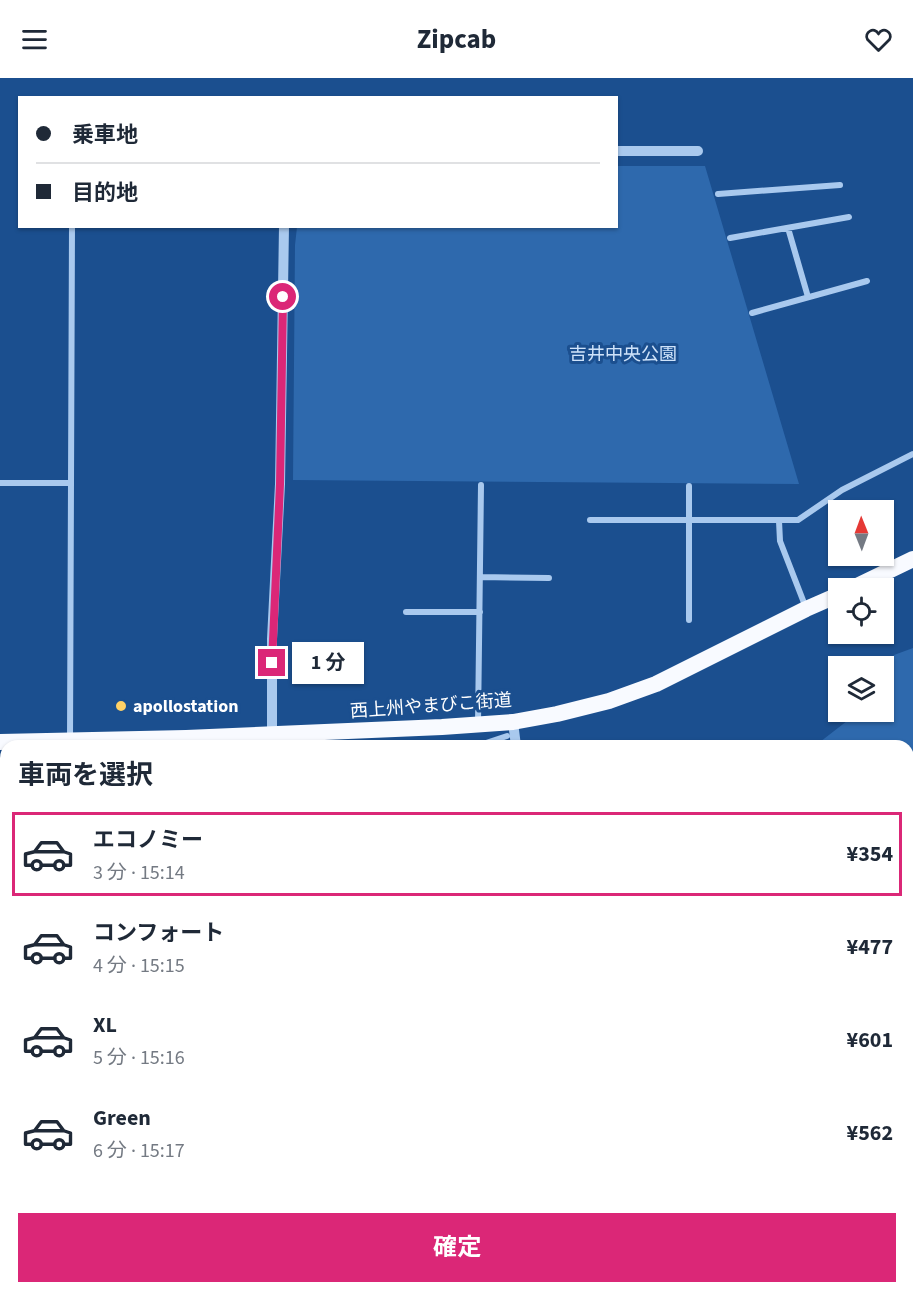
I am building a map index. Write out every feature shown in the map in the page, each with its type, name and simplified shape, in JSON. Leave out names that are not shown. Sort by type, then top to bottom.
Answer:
[{"type":"highway","points":[[874,578],[913,559]]},
{"type":"highway","name":"西上州やまびこ街道","points":[[204,740],[273,739],[478,724],[510,729],[609,701],[656,684],[828,599]]},
{"type":"street","points":[[618,151],[698,151]]},
{"type":"street","points":[[718,194],[840,185]]},
{"type":"street","points":[[730,238],[849,217]]},
{"type":"street","points":[[66,740],[71,483],[72,228]]},
{"type":"street","points":[[273,739],[272,639],[280,484],[284,228]]},
{"type":"street","points":[[789,228],[808,297]]},
{"type":"street","points":[[752,313],[867,281]]},
{"type":"street","points":[[590,520],[798,520],[842,490],[913,454]]},
{"type":"street","points":[[0,483],[71,483]]},
{"type":"street","points":[[478,724],[481,485]]},
{"type":"street","points":[[689,486],[689,620]]},
{"type":"street","points":[[779,521],[780,541],[806,609]]},
{"type":"street","points":[[480,577],[549,578]]},
{"type":"street","points":[[406,612],[480,612]]},
{"type":"street","points":[[489,740],[510,729],[514,740]]},
{"type":"green space","name":"吉井中央公園","points":[[618,166],[705,166],[799,484],[293,480],[297,228],[618,228]]},
{"type":"green space","points":[[913,648],[913,740],[822,740],[846,722],[894,722],[893,656]]},
{"type":"place","name":"apollostation","points":[[121,706]]},
{"type":"route","points":[[272,663],[280,484],[283,297]]}]
